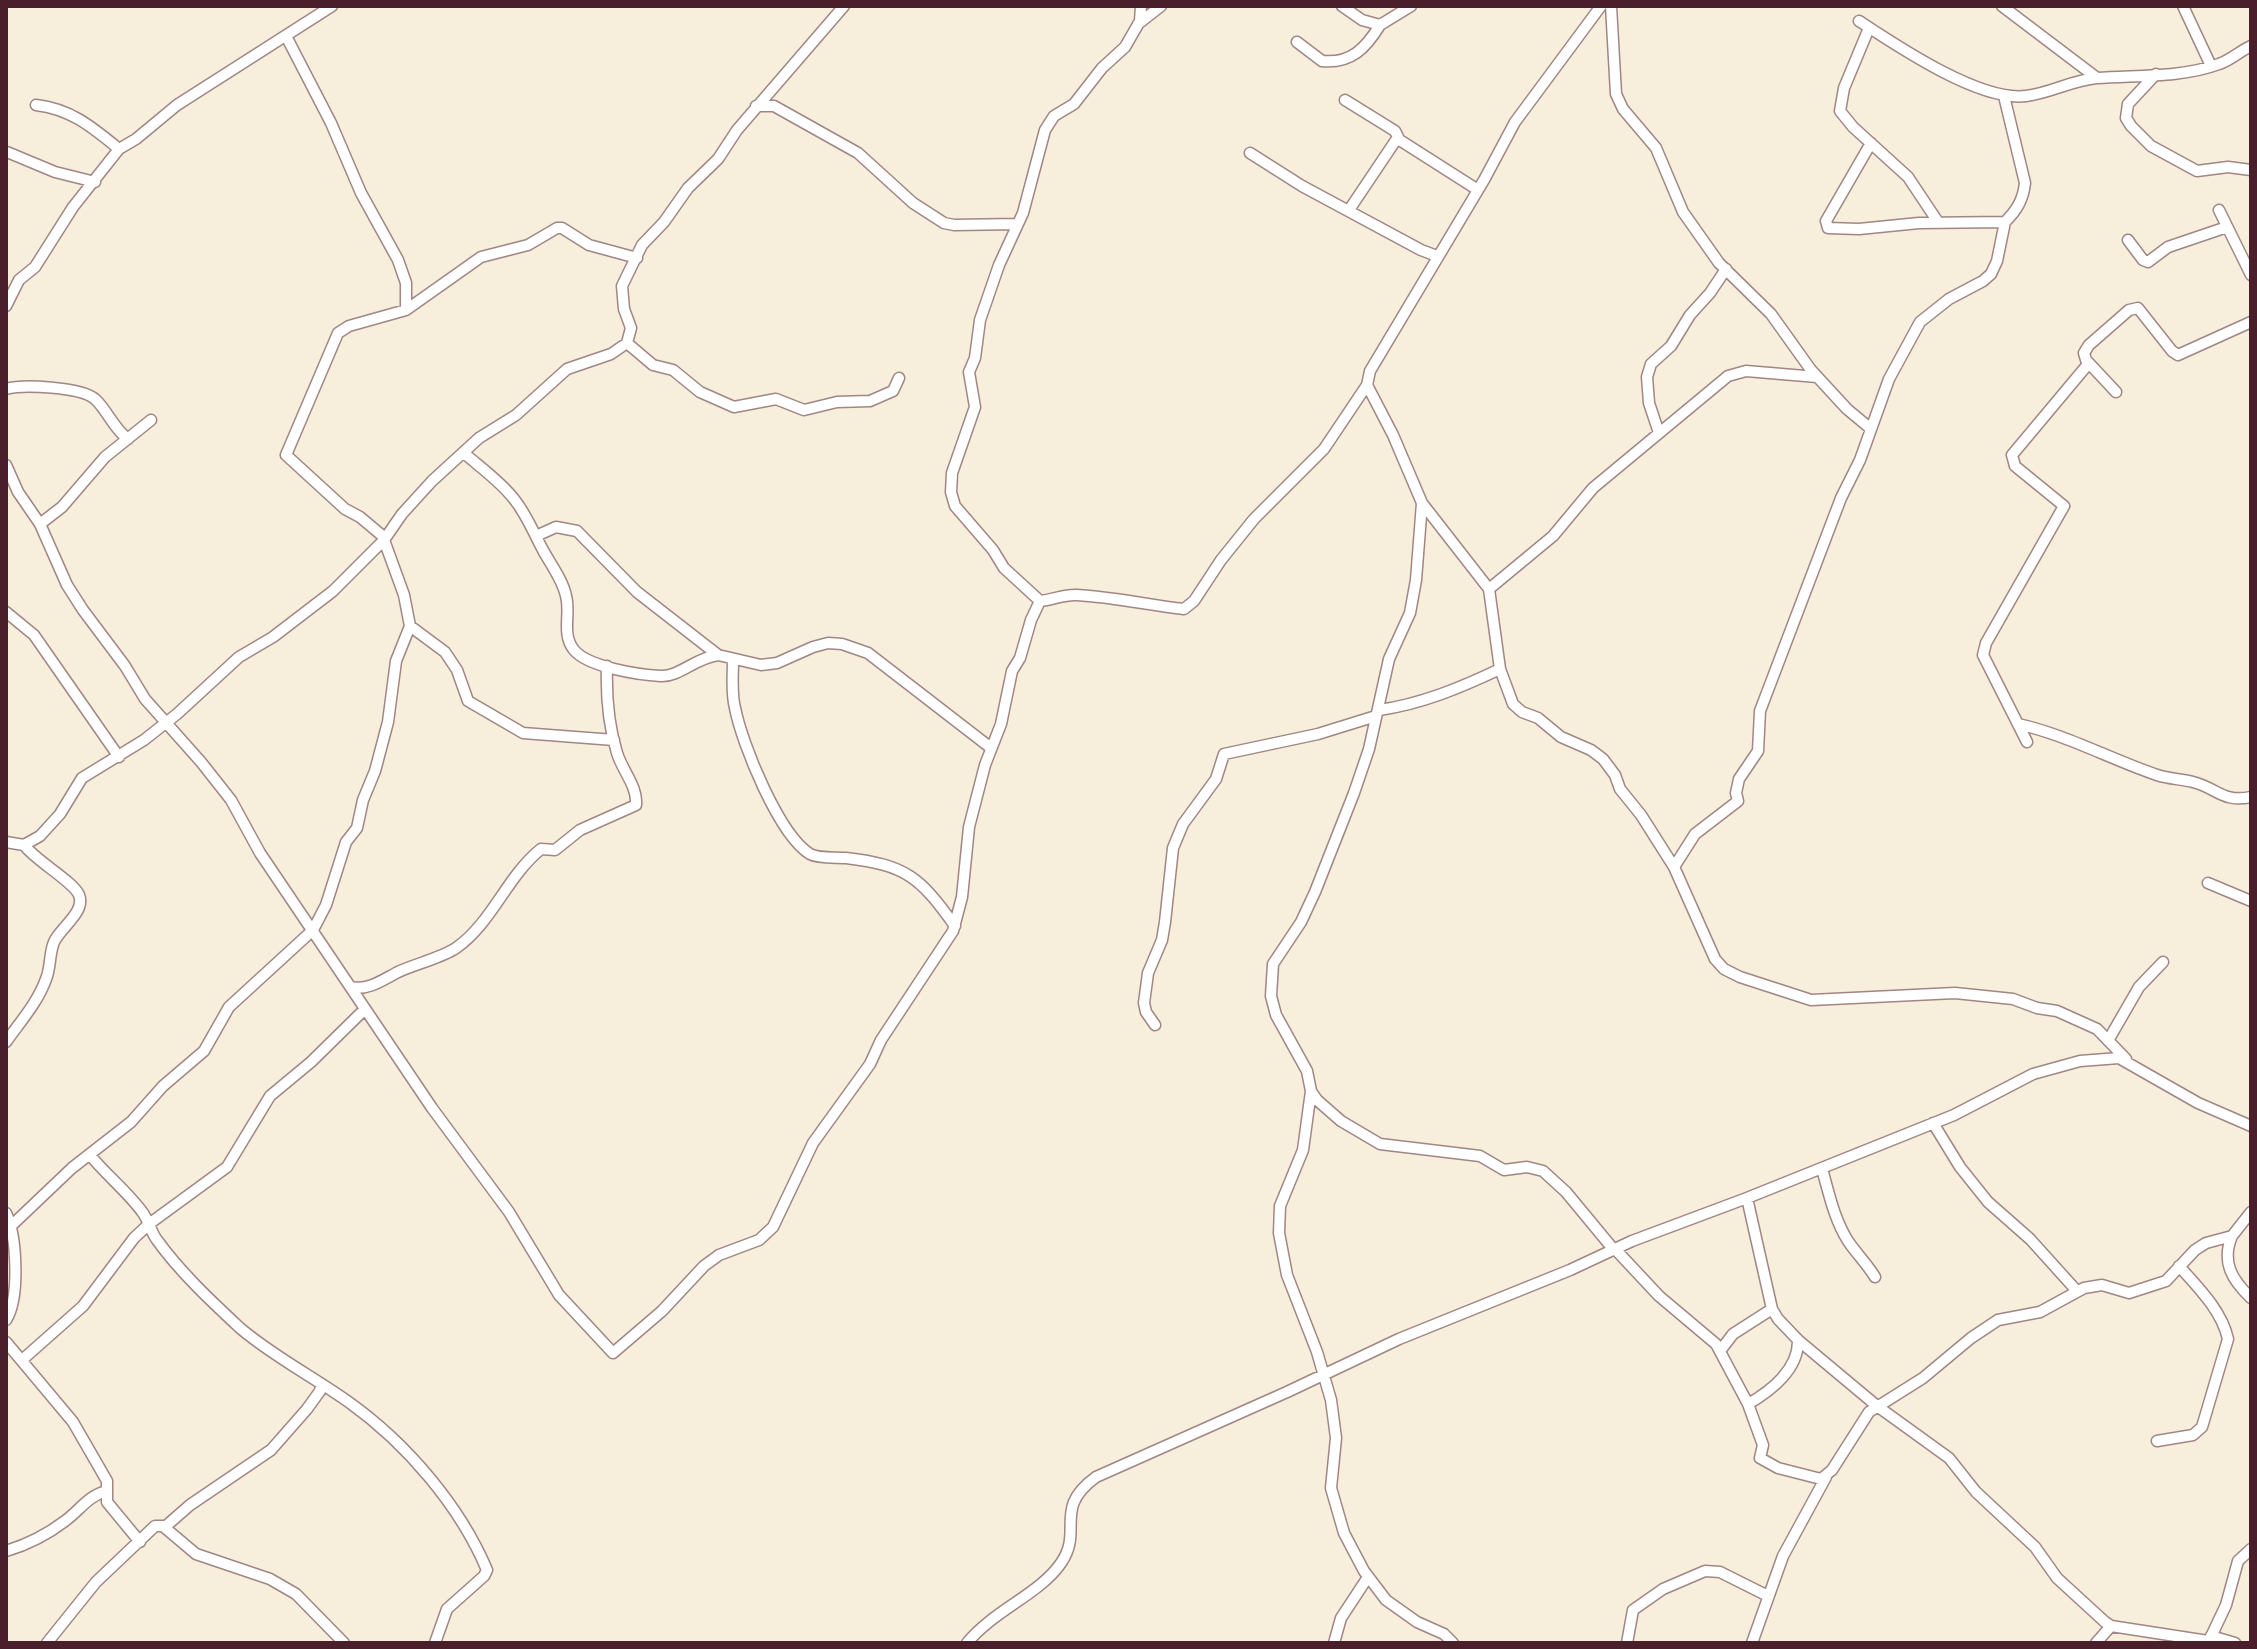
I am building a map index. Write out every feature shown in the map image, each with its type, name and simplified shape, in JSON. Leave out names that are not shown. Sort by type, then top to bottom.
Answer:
[{"type":"street","points":[[6,306],[19,280],[33,270],[73,207],[119,149],[177,105],[332,6]]},
{"type":"street","points":[[6,842],[24,845],[40,836],[55,821],[79,780],[119,757],[167,721],[239,657],[273,637],[333,591],[384,539],[414,500],[479,438],[516,415],[560,373],[611,354],[627,343],[631,328],[624,309],[622,286],[642,245],[664,222],[688,188],[718,159],[756,106],[844,6]]},
{"type":"street","points":[[1040,601],[1004,568],[993,550],[955,506],[951,492],[952,470],[974,411],[969,372],[975,358],[980,320],[1026,203],[1045,130],[1054,116],[1074,104],[1102,68],[1125,47],[1138,24],[1141,6]]},
{"type":"street","points":[[1138,24],[1161,6]]},
{"type":"street","points":[[1342,6],[1362,20],[1380,25]]},
{"type":"street","points":[[1297,42],[1322,61],[1349,59],[1363,48],[1380,25],[1411,6]]},
{"type":"street","points":[[1040,601],[1078,595],[1186,609],[1254,519],[1333,438],[1367,385],[1370,371],[1515,122],[1601,6]]},
{"type":"street","points":[[1611,6],[1614,82],[1620,101],[1623,109],[1656,148],[1683,212],[1726,269],[1771,314],[1817,377],[1871,429]]},
{"type":"street","points":[[2002,6],[2097,78]]},
{"type":"street","points":[[2183,6],[2211,66]]},
{"type":"street","points":[[1938,222],[1917,187],[1846,120],[1839,107],[1864,24],[1930,66],[2004,96],[2024,97],[2074,81],[2185,72],[2230,59],[2251,46]]},
{"type":"street","points":[[286,36],[331,123],[361,193],[398,260],[406,283],[406,310]]},
{"type":"street","points":[[2156,74],[2128,104],[2126,118],[2131,126],[2151,146],[2197,171],[2228,167],[2251,170]]},
{"type":"street","points":[[1674,867],[1695,834],[1738,801],[1739,779],[1758,751],[1760,711],[1841,498],[1860,460],[1889,379],[1910,337],[1931,312],[1991,274],[1997,261],[2005,222],[2024,195],[2025,183],[2004,96]]},
{"type":"street","points":[[1345,100],[1395,131],[1398,139],[1478,190]]},
{"type":"street","points":[[36,105],[74,115],[119,149]]},
{"type":"street","points":[[756,106],[774,106],[858,153],[913,203],[944,223],[1017,224]]},
{"type":"street","points":[[1349,210],[1398,139]]},
{"type":"street","points":[[1871,143],[1826,221],[1828,228],[2005,222]]},
{"type":"street","points":[[7,152],[55,172],[95,182]]},
{"type":"street","points":[[1250,153],[1302,186],[1437,256]]},
{"type":"street","points":[[2219,210],[2251,275]]},
{"type":"street","points":[[2128,240],[2148,262],[2168,247],[2227,227]]},
{"type":"street","points":[[11,1226],[72,1168],[131,1122],[163,1086],[204,1051],[229,1007],[313,930],[326,905],[346,842],[357,828],[363,800],[382,748],[396,661],[410,626],[404,595],[384,539],[313,481],[285,451],[300,424],[313,385],[338,333],[349,326],[406,310],[481,257],[528,245],[557,228],[589,245],[637,258]]},
{"type":"street","points":[[1659,433],[1649,403],[1647,377],[1651,364],[1671,346],[1690,315],[1726,269]]},
{"type":"street","points":[[2116,392],[2089,363],[2084,353],[2089,345],[2134,308],[2138,308],[2178,355],[2251,322]]},
{"type":"street","points":[[627,343],[653,365],[673,370],[700,392],[736,407],[776,399],[804,410],[837,402],[870,401],[893,391],[899,378]]},
{"type":"street","points":[[2027,742],[1983,655],[1986,643],[2064,506],[2015,466],[2012,455],[2089,363]]},
{"type":"street","points":[[1489,589],[1553,536],[1593,488],[1728,376],[1746,371],[1817,377]]},
{"type":"street","points":[[6,389],[29,385],[86,394],[94,398],[128,439]]},
{"type":"street","points":[[1367,385],[1393,435],[1422,503],[1489,589],[1493,600],[1500,669],[1515,707],[1538,718],[1561,737],[1591,750],[1607,764],[1620,789],[1641,815],[1674,867],[1715,959],[1724,969],[1811,1000],[1955,993],[2013,999],[2074,1018],[2097,1029],[2128,1061],[2198,1103],[2251,1126]]},
{"type":"street","points":[[40,524],[62,507],[91,471],[151,420]]},
{"type":"street","points":[[464,453],[513,497],[536,536],[566,596],[570,644],[584,658],[607,666],[667,676],[701,658],[718,655]]},
{"type":"street","points":[[6,465],[83,610],[125,666],[145,699],[167,721],[231,800],[255,846],[432,1108],[509,1212],[559,1295],[613,1353],[662,1311],[704,1266],[719,1255],[759,1240],[773,1227],[813,1143],[870,1064],[881,1040],[955,926],[962,897],[969,827],[991,748],[1001,724],[1012,671],[1020,658],[1040,601]]},
{"type":"street","points":[[1422,503],[1414,599],[1389,659],[1363,770],[1301,922],[1277,954],[1271,972],[1271,996],[1276,1015],[1310,1076],[1311,1091],[1303,1150],[1280,1206],[1279,1233],[1287,1275],[1323,1374],[1335,1420],[1331,1492],[1344,1533],[1368,1577],[1386,1600],[1417,1622],[1444,1634],[1453,1643]]},
{"type":"street","points":[[536,536],[556,527],[577,531],[637,592],[718,655],[769,664],[820,645],[842,644],[857,648],[885,665],[991,748]]},
{"type":"street","points":[[6,612],[34,635],[119,757]]},
{"type":"street","points":[[410,626],[445,652],[457,670],[468,701],[490,712],[509,727],[523,733],[614,740]]},
{"type":"street","points":[[733,660],[735,707],[758,775],[776,810],[801,845],[812,855],[873,862],[903,871],[925,887],[955,926]]},
{"type":"street","points":[[352,987],[369,987],[415,964],[453,950],[490,913],[524,865],[541,849],[555,850],[580,830],[620,811],[633,809],[637,800],[614,740],[608,712],[607,666]]},
{"type":"street","points":[[1155,1025],[1146,1012],[1145,992],[1148,973],[1162,940],[1173,848],[1183,824],[1216,779],[1224,754],[1318,734],[1463,687],[1500,669]]},
{"type":"street","points":[[2018,724],[2049,731],[2155,774],[2197,783],[2221,796],[2237,799],[2251,797]]},
{"type":"street","points":[[6,1042],[35,1002],[48,976],[54,943],[78,912],[80,900],[74,888],[39,862],[24,845]]},
{"type":"street","points":[[2208,883],[2251,901]]},
{"type":"street","points":[[2109,1039],[2139,987],[2163,962]]},
{"type":"street","points":[[22,1360],[71,1319],[149,1224],[227,1167],[270,1096],[311,1062],[365,1009]]},
{"type":"street","points":[[967,1643],[981,1626],[1050,1577],[1060,1565],[1068,1548],[1070,1508],[1076,1495],[1096,1477],[1399,1339],[1933,1123],[2008,1089],[2033,1074],[2107,1057],[2128,1061]]},
{"type":"street","points":[[1311,1091],[1341,1121],[1380,1144],[1480,1156],[1504,1170],[1527,1167],[1543,1171],[1559,1183],[1615,1250],[1659,1296],[1712,1339],[1748,1404],[1763,1445],[1760,1458],[1801,1475],[1826,1477]]},
{"type":"street","points":[[1933,1123],[1960,1167],[1988,1202],[2030,1239],[2076,1290]]},
{"type":"street","points":[[90,1155],[145,1215],[153,1236],[183,1273],[238,1325],[286,1363],[358,1409],[391,1436],[433,1484],[479,1550],[487,1573],[447,1609],[435,1643]]},
{"type":"street","points":[[1822,1169],[1834,1211],[1849,1242],[1875,1277]]},
{"type":"street","points":[[1747,1198],[1772,1309],[1798,1340],[1877,1406],[1949,1458],[1976,1492],[2035,1547],[2057,1578],[2075,1592],[2088,1608],[2111,1626],[2235,1643]]},
{"type":"street","points":[[2251,1212],[2232,1236],[2227,1251],[2229,1272],[2251,1298]]},
{"type":"street","points":[[6,1213],[11,1226],[15,1294],[6,1320]]},
{"type":"street","points":[[1752,1643],[1783,1556],[1826,1477],[1858,1427],[1877,1406],[1923,1378],[1998,1320],[2040,1312],[2076,1290],[2102,1285],[2130,1292],[2166,1281],[2195,1250],[2206,1243],[2232,1236]]},
{"type":"street","points":[[2157,1441],[2193,1435],[2202,1427],[2228,1339],[2226,1329],[2201,1291],[2179,1266]]},
{"type":"street","points":[[1720,1351],[1733,1334],[1772,1309]]},
{"type":"street","points":[[1748,1404],[1770,1390],[1785,1374],[1796,1357],[1798,1340]]},
{"type":"street","points":[[6,1342],[73,1422],[107,1481],[107,1502],[140,1542]]},
{"type":"street","points":[[164,1527],[190,1505],[271,1450],[307,1409],[321,1385]]},
{"type":"street","points":[[6,1551],[23,1546],[45,1533],[67,1519],[85,1502],[106,1491]]},
{"type":"street","points":[[47,1643],[96,1582],[155,1526],[164,1527],[196,1554],[270,1579],[296,1594],[344,1643]]},
{"type":"street","points":[[2209,1640],[2226,1605],[2238,1561],[2251,1549]]},
{"type":"street","points":[[1627,1643],[1633,1610],[1663,1589],[1695,1573],[1720,1572],[1768,1596]]},
{"type":"street","points":[[1334,1643],[1341,1618],[1368,1577]]},
{"type":"street","points":[[2096,1643],[2111,1626]]}]
